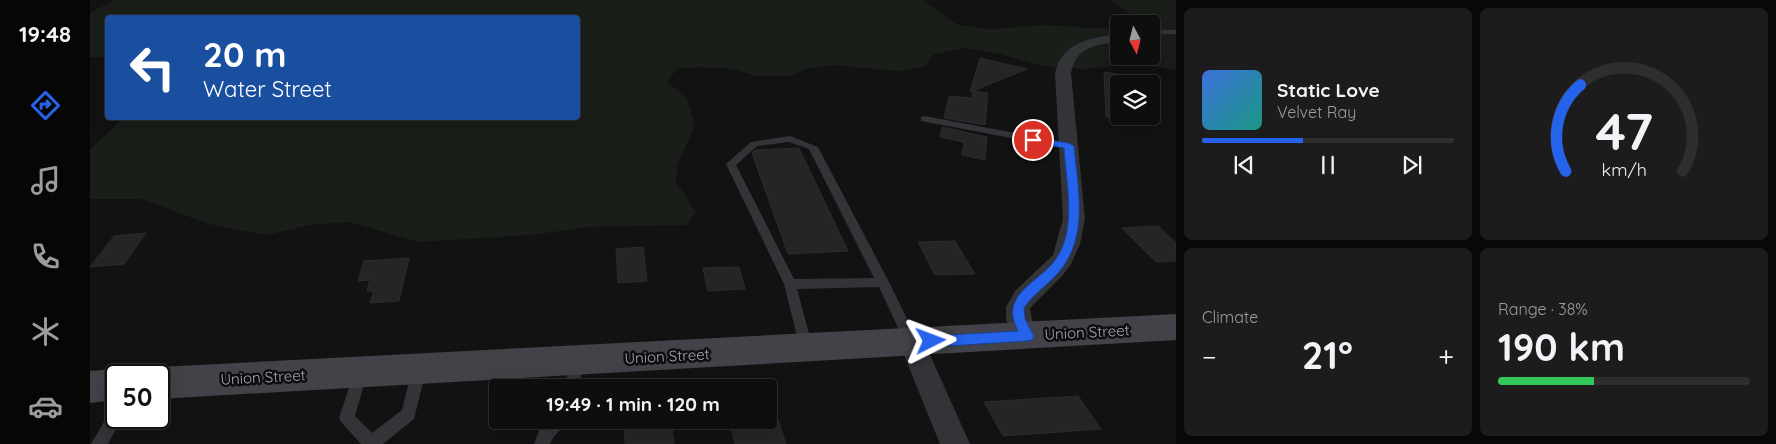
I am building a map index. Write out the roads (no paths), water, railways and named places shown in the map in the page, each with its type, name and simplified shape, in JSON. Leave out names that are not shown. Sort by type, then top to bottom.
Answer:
[{"type":"main road","name":"Union Street","points":[[170,381],[420,368],[574,374],[806,348],[1176,327]]},
{"type":"main road","points":[[90,387],[105,386]]},
{"type":"street","points":[[1027,336],[1018,320],[1018,307],[1024,298],[1059,264],[1070,244],[1073,232],[1074,219],[1063,73],[1065,60],[1068,54],[1080,47],[1110,39]]},
{"type":"street","points":[[912,342],[955,444]]},
{"type":"lane","points":[[1160,32],[1176,32]]},
{"type":"lane","points":[[924,119],[1069,146]]},
{"type":"lane","points":[[806,348],[790,284],[731,164],[754,144],[790,139],[813,147],[912,342]]},
{"type":"lane","points":[[790,284],[883,282]]},
{"type":"lane","points":[[361,371],[347,418],[371,444],[409,414],[420,368]]},
{"type":"lane","points":[[99,444],[108,429]]},
{"type":"lane","points":[[542,444],[549,429]]}]
